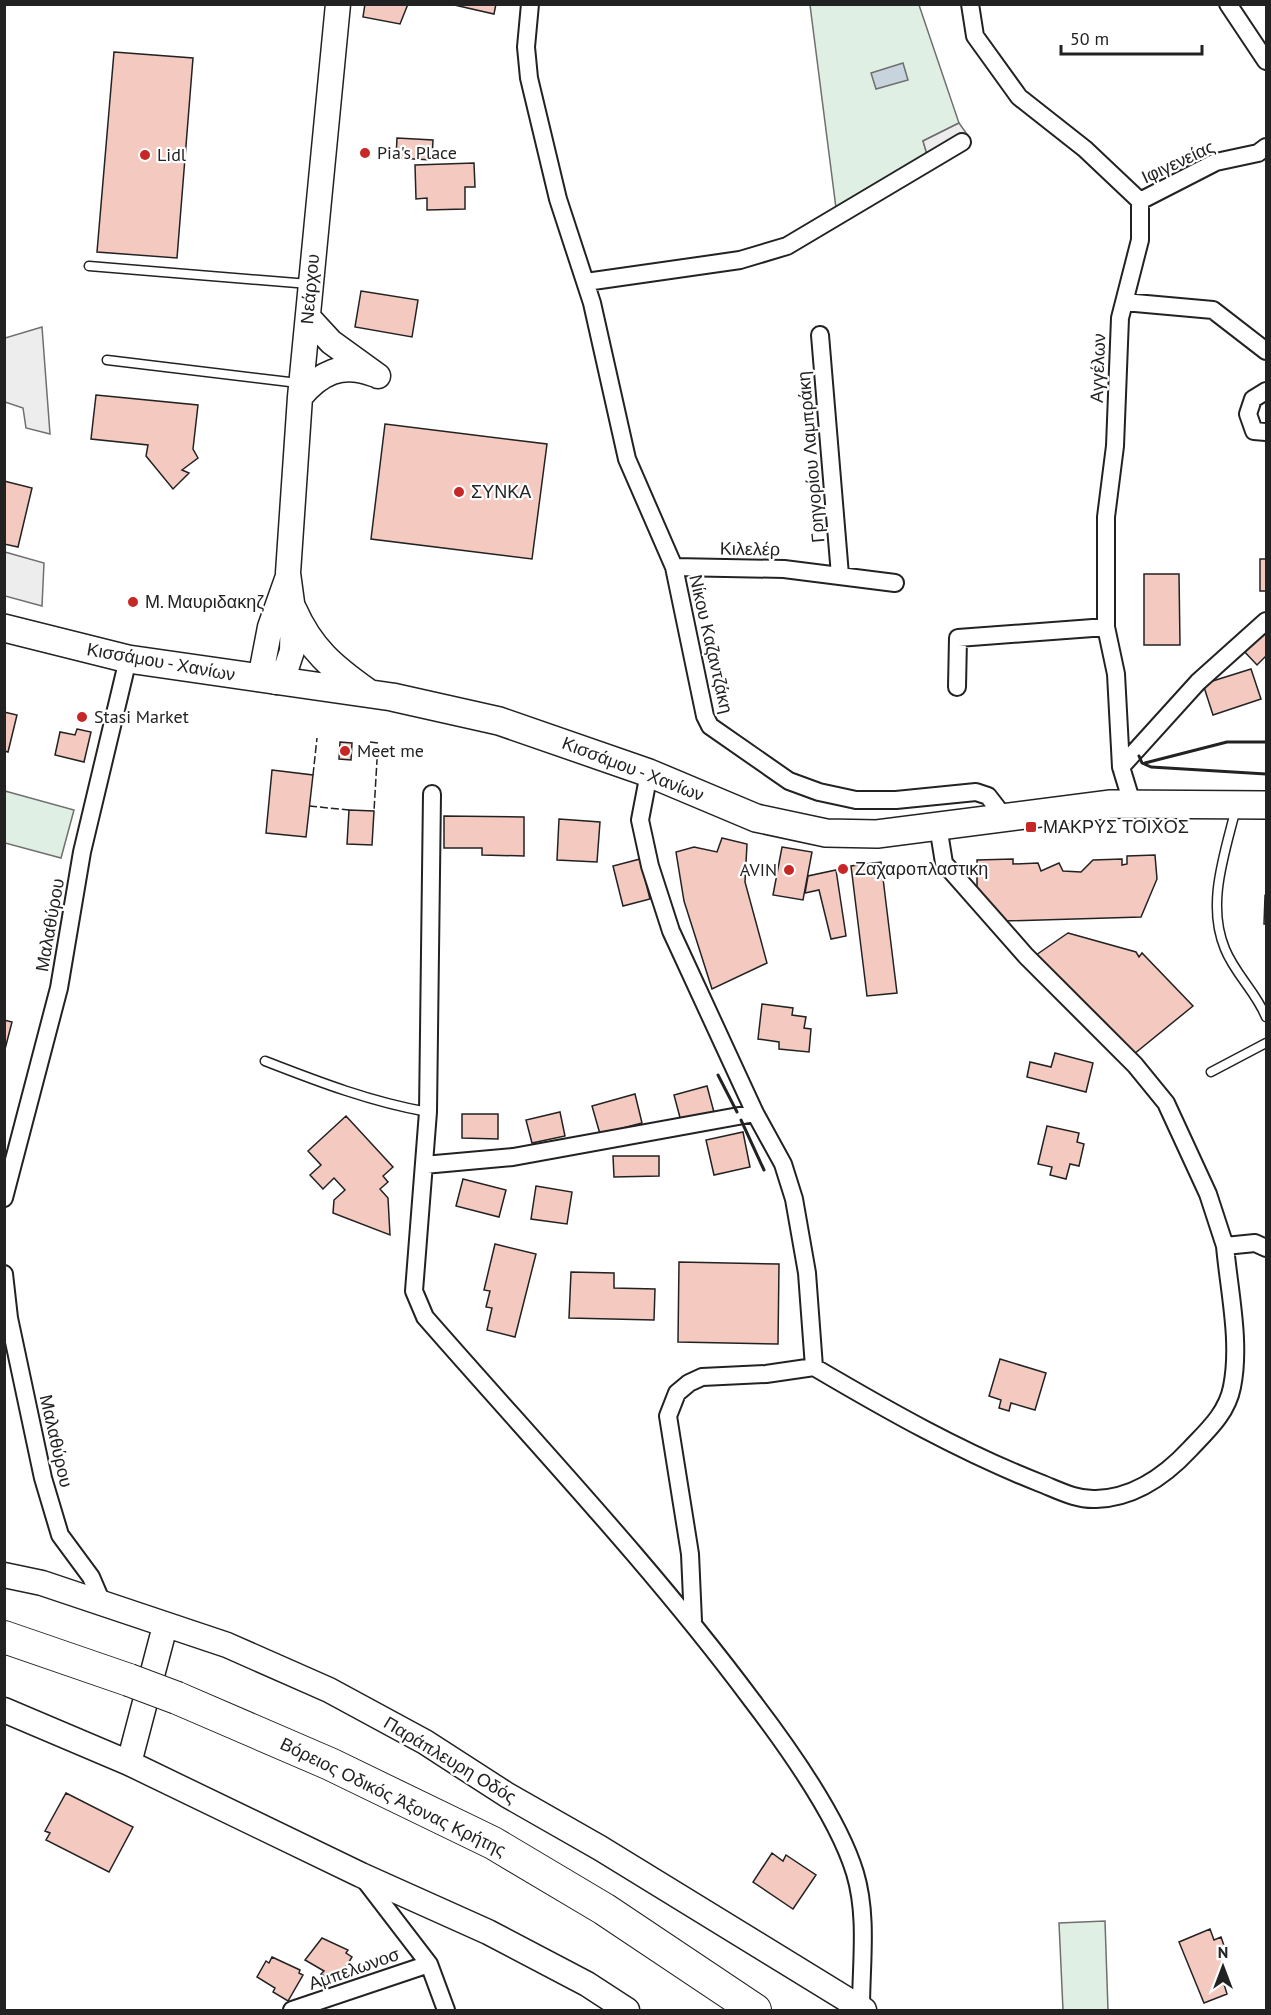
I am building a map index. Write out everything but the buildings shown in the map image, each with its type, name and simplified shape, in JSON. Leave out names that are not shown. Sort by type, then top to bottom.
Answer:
[{"type":"highway","name":"Βόρειος Οδικός Άξονας Κρήτης","points":[[4,1637],[177,1698],[330,1764],[493,1843],[604,1909],[755,2010]]},
{"type":"main road","points":[[284,610],[317,652],[340,673],[370,694]]},
{"type":"main road","name":"Κισσάμου - Χανίων","points":[[4,628],[128,659],[370,694],[499,721],[650,772],[756,818],[825,833],[877,834],[1132,803],[1266,805]]},
{"type":"street","name":"Νεάρχου","points":[[268,680],[287,666],[292,651],[284,610],[309,284],[338,4]]},
{"type":"street","name":"Νίκου Καζαντζάκη","points":[[530,4],[526,47],[530,78],[558,199],[586,282],[627,459],[674,567],[705,716],[710,726],[789,781],[819,792],[856,800],[896,800],[976,792],[988,796],[1005,818]]},
{"type":"street","points":[[970,4],[975,36],[1019,98],[1085,149],[1140,201]]},
{"type":"street","points":[[1228,4],[1231,12],[1266,61]]},
{"type":"street","points":[[586,282],[728,262],[787,246],[962,142]]},
{"type":"street","name":"Ιφιγενείας","points":[[1140,201],[1216,162],[1258,153],[1266,147]]},
{"type":"street","name":"Αγγέλων","points":[[1132,803],[1121,767],[1116,674],[1106,627],[1106,517],[1115,446],[1120,318],[1140,240],[1140,201]]},
{"type":"street","points":[[1124,302],[1214,310],[1266,351]]},
{"type":"street","points":[[301,391],[321,376],[338,369],[360,369],[378,376],[331,342],[308,317]]},
{"type":"street","name":"Γρηγορίου Λαμπράκη","points":[[820,335],[840,575]]},
{"type":"street","points":[[1266,391],[1253,399],[1248,414],[1254,431],[1266,432]]},
{"type":"street","name":"Κιλελέρ","points":[[674,567],[784,569],[896,583]]},
{"type":"street","points":[[1121,767],[1198,682],[1266,621]]},
{"type":"street","points":[[957,687],[958,638],[1106,627]]},
{"type":"street","name":"Μαλαθύρου","points":[[4,1198],[59,988],[82,852],[128,659]]},
{"type":"street","points":[[650,772],[640,820],[650,866],[671,932],[755,1113],[783,1164],[794,1199],[807,1274],[814,1367]]},
{"type":"street","points":[[432,794],[428,1112],[414,1291],[425,1317],[693,1621],[782,1740],[829,1816],[855,1873],[863,1917],[863,2009]]},
{"type":"street","points":[[693,1621],[690,1554],[668,1416],[677,1393],[702,1377],[766,1374],[814,1367],[883,1408],[944,1439],[1080,1499],[1098,1499],[1132,1492],[1159,1477],[1182,1458],[1223,1413],[1232,1387],[1235,1362],[1228,1246],[1183,1135],[1166,1103],[1135,1065],[1026,956],[944,863],[938,826]]},
{"type":"street","points":[[424,1165],[513,1157],[755,1113]]},
{"type":"street","points":[[1228,1246],[1255,1243],[1266,1248]]},
{"type":"street","name":"Μαλαθύρου","points":[[4,1274],[9,1318],[43,1478],[60,1535],[91,1576],[103,1605]]},
{"type":"street","name":"Παράπλευρη Οδός","points":[[4,1575],[42,1583],[237,1649],[329,1690],[425,1742],[507,1795],[600,1848],[863,2009]]},
{"type":"street","points":[[129,1763],[165,1626]]},
{"type":"street","points":[[4,1710],[129,1763],[361,1875],[488,1932],[587,1984],[627,2010]]},
{"type":"street","points":[[361,1875],[429,1964],[446,2010]]},
{"type":"street","name":"Αμπελωνοσ","points":[[292,2010],[314,2007],[429,1964]]},
{"type":"lane","points":[[89,266],[309,284]]},
{"type":"lane","points":[[107,360],[301,391]]},
{"type":"lane","points":[[1236,804],[1218,887],[1216,920],[1225,949],[1237,971],[1260,1003],[1266,1017]]},
{"type":"lane","points":[[1211,1072],[1266,1043]]},
{"type":"lane","points":[[265,1061],[329,1086],[394,1106],[428,1112]]},
{"type":"green space","points":[[810,5],[919,5],[959,123],[923,141],[929,161],[837,216]]},
{"type":"green space","points":[[5,791],[74,810],[61,858],[5,843]]},
{"type":"green space","points":[[1105,1921],[1108,2010],[1063,2010],[1059,1923]]},
{"type":"shaded area","points":[[903,63],[908,80],[876,89],[871,73]]},
{"type":"shaded area","points":[[959,123],[969,137],[929,161],[923,141]]},
{"type":"shaded area","points":[[42,327],[50,434],[26,428],[23,408],[5,402],[5,338]]},
{"type":"shaded area","points":[[5,552],[44,563],[42,606],[5,596]]},
{"type":"fence","points":[[313,775],[317,738]]},
{"type":"fence","points":[[370,742],[378,743],[374,811]]},
{"type":"fence","points":[[309,806],[349,810]]},
{"type":"wall","points":[[1145,763],[1227,742],[1266,742]]},
{"type":"wall","points":[[1139,756],[1142,763],[1151,767],[1266,774]]},
{"type":"wall","points":[[718,1075],[737,1112]]},
{"type":"wall","points":[[741,1120],[764,1170]]},
{"type":"place","name":"Pia's Place","points":[[365,153]]},
{"type":"place","name":"Lidl","points":[[145,155]]},
{"type":"place","name":"ΣΥΝΚΑ","points":[[459,492]]},
{"type":"place","name":"Μ. Μαυριδακηζ","points":[[133,602]]},
{"type":"place","name":"Stasi Market","points":[[82,717]]},
{"type":"place","name":"Meet me","points":[[345,751]]},
{"type":"place","name":"ΜΑΚΡΥΣ ΤΟΙΧΟΣ","points":[[1031,827]]},
{"type":"place","name":"Ζαχαροπλαστικη","points":[[843,869]]},
{"type":"place","name":"AVIN","points":[[789,870]]}]
